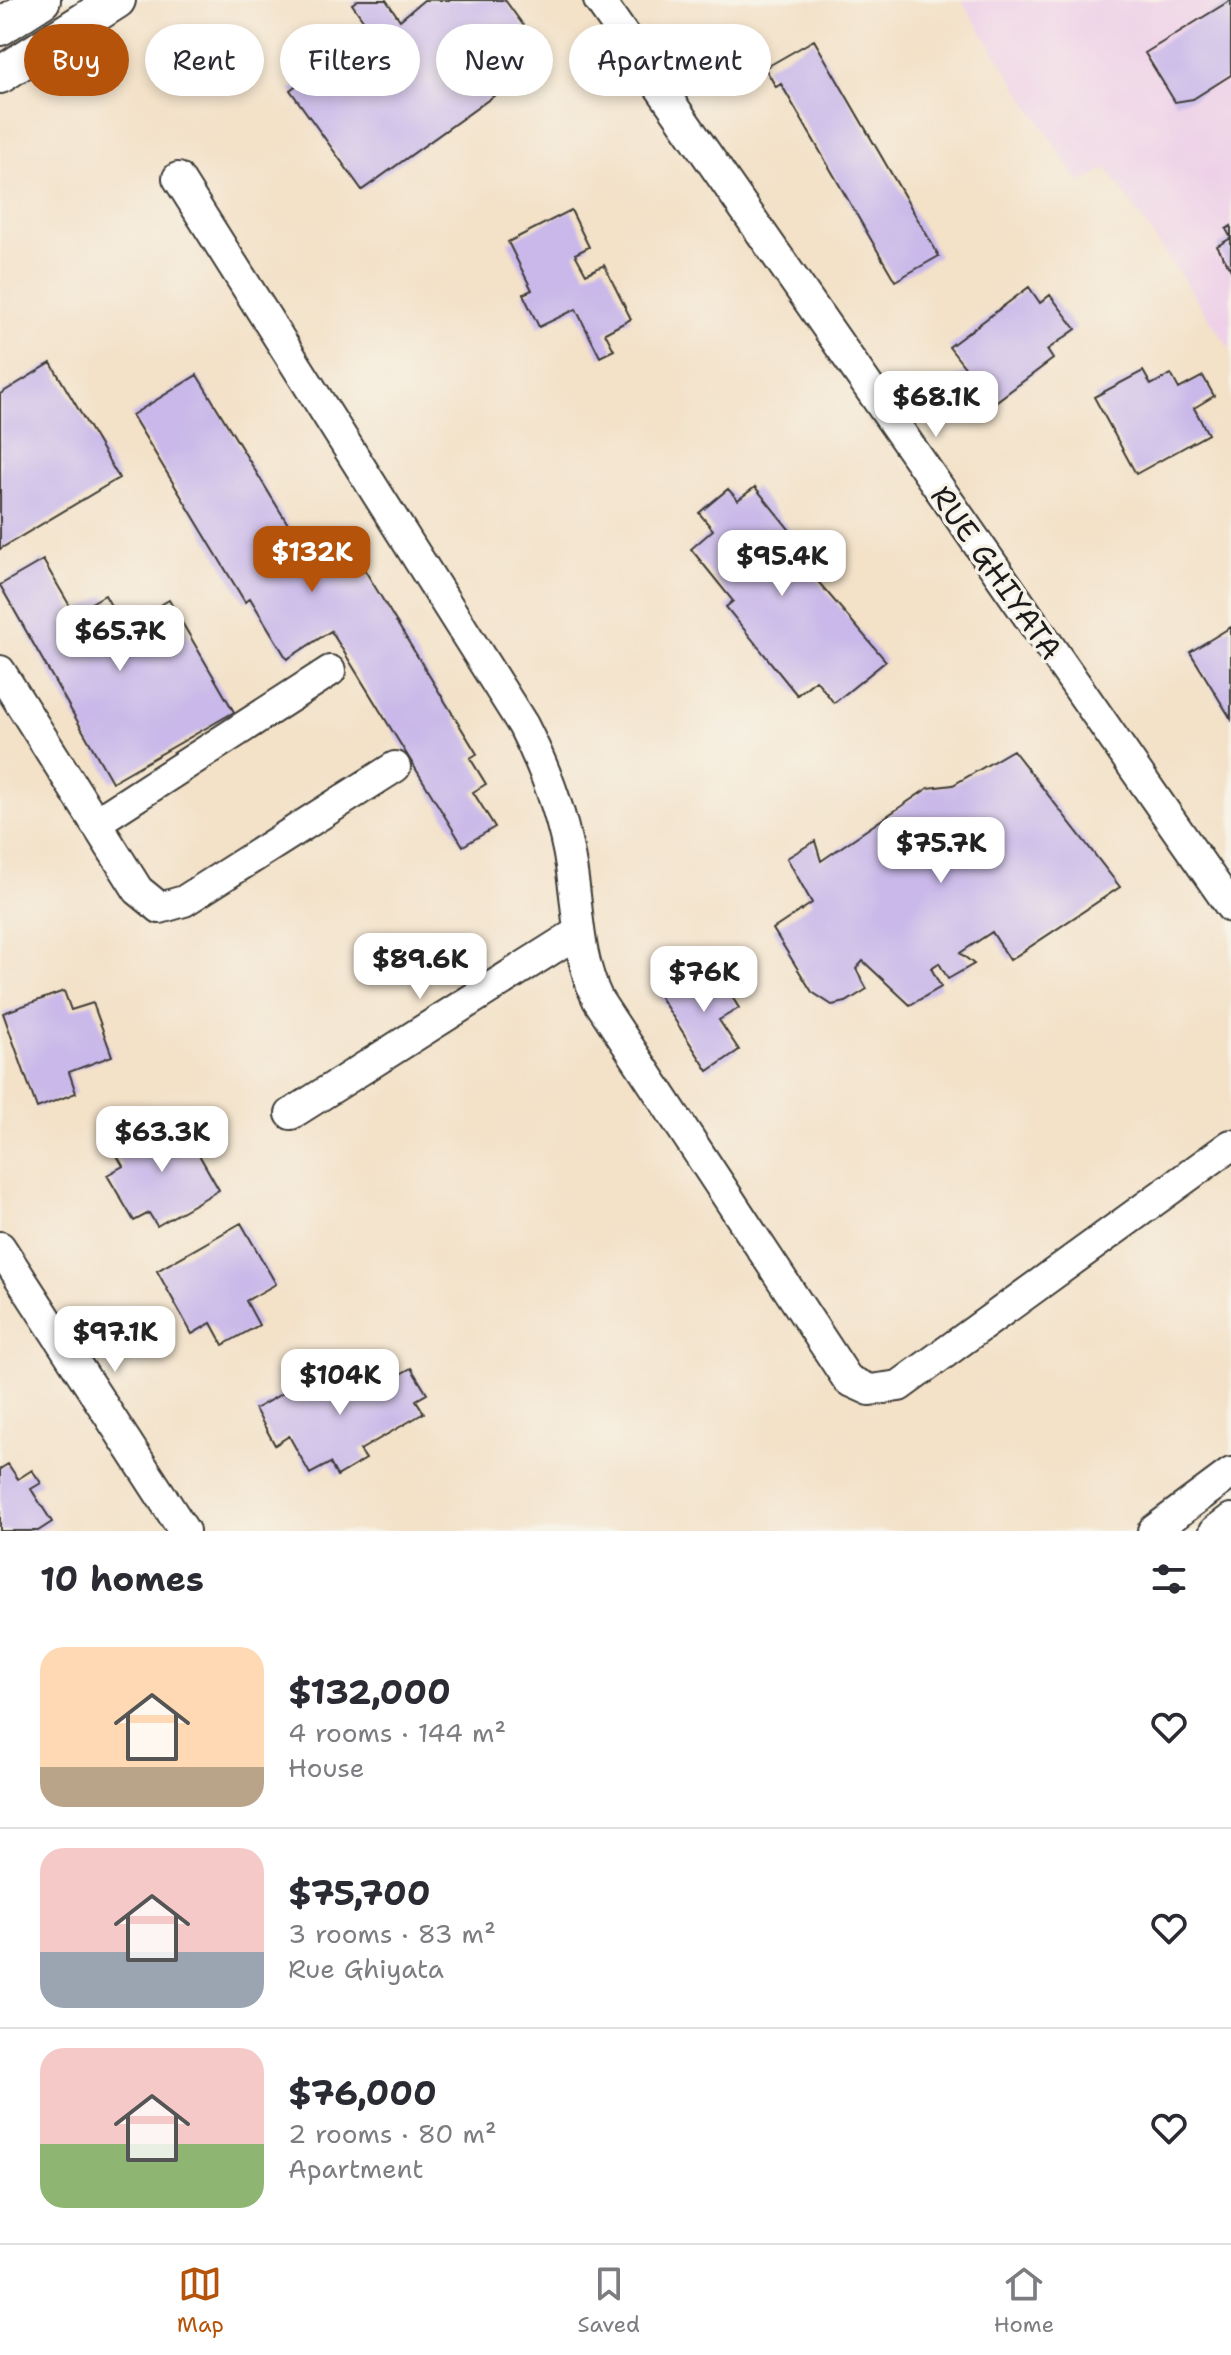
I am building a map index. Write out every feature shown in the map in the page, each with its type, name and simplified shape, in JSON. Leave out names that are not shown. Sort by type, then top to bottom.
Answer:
[{"type":"main road","points":[[0,27],[42,0]]},
{"type":"main road","points":[[0,75],[117,0]]},
{"type":"street","name":"RUE GHIYATA","points":[[599,0],[1231,907]]},
{"type":"street","points":[[178,178],[523,725],[543,768],[564,829],[577,933],[587,977],[598,1000],[848,1380],[870,1390],[899,1386],[1231,1145]]},
{"type":"street","points":[[0,671],[138,890],[160,908],[184,901],[395,767]]},
{"type":"street","points":[[95,823],[330,671]]},
{"type":"street","points":[[291,1114],[577,933]]},
{"type":"street","points":[[0,1247],[184,1531]]},
{"type":"street","points":[[1153,1531],[1231,1473]]},
{"type":"street","points":[[1215,1531],[1231,1519]]},
{"type":"shaded area","points":[[961,0],[1231,0],[1231,350],[1107,168],[1080,184]]},
{"type":"building","points":[[358,0],[386,0],[400,20],[424,0],[505,0],[522,24],[436,24],[436,96],[494,96],[362,190],[294,96],[420,96],[420,24],[366,24],[352,4]]},
{"type":"building","points":[[1231,0],[1231,75],[1193,99],[1175,102],[1145,53]]},
{"type":"building","points":[[814,40],[939,256],[895,281],[781,84],[776,87],[771,78],[771,65]]},
{"type":"building","points":[[571,210],[589,247],[575,254],[586,274],[604,265],[631,319],[605,333],[614,350],[600,357],[576,309],[539,327],[523,294],[532,290],[508,242]]},
{"type":"building","points":[[1231,238],[1231,270],[1217,246]]},
{"type":"building","points":[[1029,287],[1040,303],[1050,295],[1076,329],[1047,350],[1053,359],[994,403],[984,390],[971,399],[955,378],[967,370],[949,347]]},
{"type":"building","points":[[51,363],[119,478],[0,549],[0,394]]},
{"type":"building","points":[[1143,371],[1151,385],[1171,374],[1179,389],[1203,376],[1214,396],[1194,408],[1208,434],[1136,474],[1094,397]]},
{"type":"building","points":[[197,375],[311,562],[347,541],[477,754],[470,758],[486,784],[473,792],[495,827],[463,846],[331,631],[287,659],[250,598],[245,602],[132,415]]},
{"type":"building","points":[[755,487],[793,534],[787,539],[799,555],[797,557],[886,661],[834,703],[816,680],[797,695],[726,607],[733,601],[691,549],[713,530],[699,513],[728,489],[738,500]]},
{"type":"building","points":[[43,560],[74,613],[105,595],[114,611],[91,624],[100,640],[169,600],[234,712],[112,782],[0,585]]},
{"type":"building","points":[[1231,627],[1231,719],[1190,652]]},
{"type":"building","points":[[1013,750],[1120,887],[1010,960],[992,932],[960,953],[974,964],[948,979],[939,963],[931,968],[941,987],[910,1005],[863,961],[856,969],[867,989],[846,1002],[832,1005],[812,992],[773,929],[812,903],[787,858],[815,841],[821,861],[928,788],[953,785]]},
{"type":"building","points":[[715,961],[733,989],[729,992],[739,1008],[719,1020],[739,1050],[708,1071],[660,997]]},
{"type":"building","points":[[64,991],[71,1010],[93,1003],[112,1056],[69,1072],[76,1093],[37,1108],[3,1013]]},
{"type":"building","points":[[177,1116],[219,1190],[157,1226],[149,1213],[134,1221],[107,1175],[123,1166],[115,1152]]},
{"type":"building","points":[[241,1223],[276,1284],[246,1301],[259,1325],[223,1345],[211,1323],[192,1334],[157,1271]]},
{"type":"building","points":[[411,1368],[427,1394],[416,1400],[424,1413],[360,1450],[366,1459],[337,1476],[330,1463],[310,1474],[289,1436],[275,1445],[255,1409],[320,1372],[327,1384],[355,1369],[368,1392]]},
{"type":"building","points":[[8,1464],[18,1479],[32,1470],[41,1483],[31,1489],[52,1522],[38,1531],[0,1531],[0,1469]]}]
